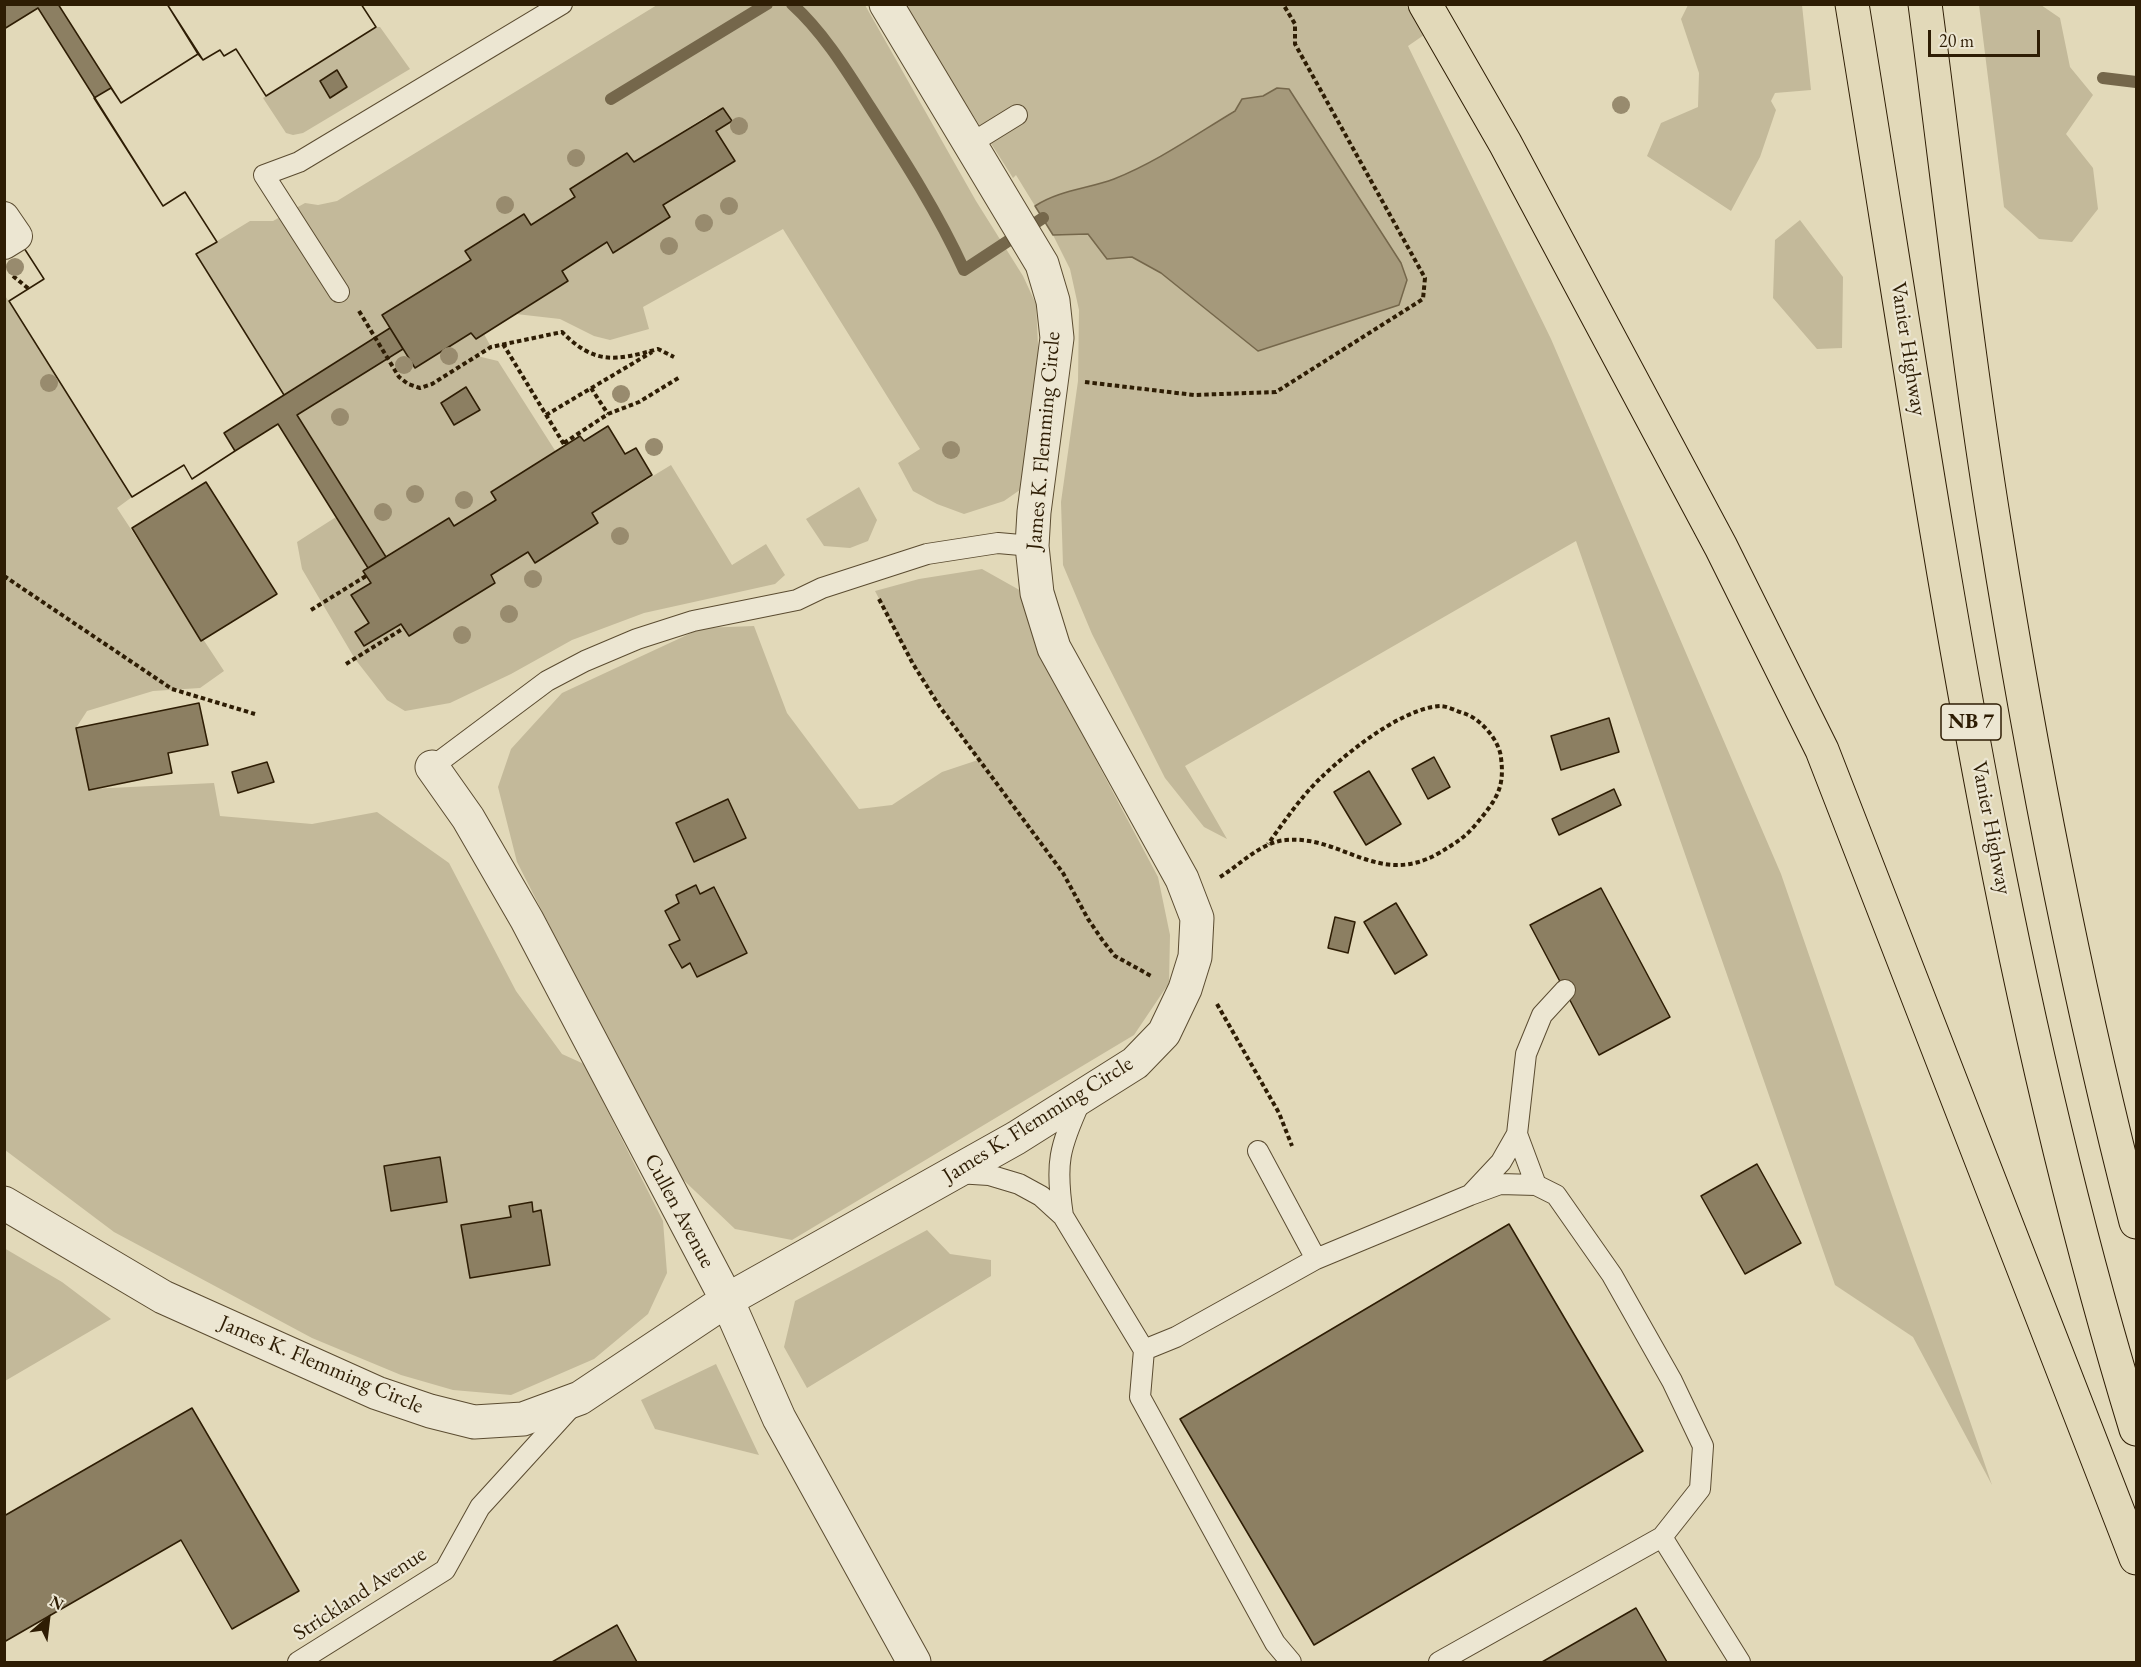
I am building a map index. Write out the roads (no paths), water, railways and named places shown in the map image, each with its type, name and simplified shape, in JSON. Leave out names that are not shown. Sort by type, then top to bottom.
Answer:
[{"type":"highway","points":[[1425,4],[1505,143],[1721,547],[1822,750],[2136,1558]]},
{"type":"highway","name":"Vanier Highway","points":[[1852,4],[1933,510],[2007,914],[2052,1119],[2110,1345],[2136,1429]]},
{"type":"highway","name":"NB 7","points":[[1925,4],[1995,526],[2053,862],[2104,1095],[2136,1222]]},
{"type":"street","name":"James K. Flemming Circle","points":[[4,1203],[164,1297],[398,1400],[474,1422],[523,1419],[580,1398],[727,1300],[954,1173],[1084,1095],[1134,1063],[1164,1033],[1185,989],[1195,957],[1197,918],[1182,879],[1054,648],[1037,593],[1032,546],[1057,338],[1053,301],[1042,264],[886,4]]},
{"type":"street","points":[[4,217],[17,236],[4,244]]},
{"type":"street","name":"Cullen Avenue","points":[[432,767],[468,818],[527,920],[640,1140],[727,1300],[779,1418],[914,1662]]},
{"type":"lane","points":[[339,292],[264,176],[299,162],[562,4]]},
{"type":"lane","points":[[970,144],[1017,115]]},
{"type":"lane","points":[[432,767],[547,681],[585,661],[637,639],[693,621],[797,600],[822,588],[927,554],[998,543],[1032,546]]},
{"type":"lane","points":[[1470,1195],[1501,1162],[1517,1134],[1526,1054],[1542,1015],[1565,990]]},
{"type":"lane","points":[[1063,1216],[1058,1178],[1063,1140],[1084,1095]]},
{"type":"lane","points":[[1517,1134],[1536,1185]]},
{"type":"lane","points":[[1258,1151],[1316,1259]]},
{"type":"lane","points":[[954,1173],[989,1175],[1019,1184],[1041,1196],[1063,1216],[1143,1350],[1140,1396],[1275,1643],[1291,1662]]},
{"type":"lane","points":[[1143,1350],[1176,1337],[1316,1259],[1470,1195],[1500,1184],[1536,1185],[1557,1195],[1612,1275],[1671,1381],[1703,1446],[1700,1489],[1662,1537],[1439,1662]]},
{"type":"lane","name":"Strickland Avenue","points":[[298,1662],[445,1570],[480,1507],[580,1398]]},
{"type":"lane","points":[[1662,1537],[1740,1662]]},
{"type":"waterway","points":[[611,99],[767,4]]},
{"type":"waterway","points":[[792,4],[825,40],[853,80],[920,187],[964,270],[1043,218]]},
{"type":"waterway","points":[[2103,78],[2136,82]]}]
